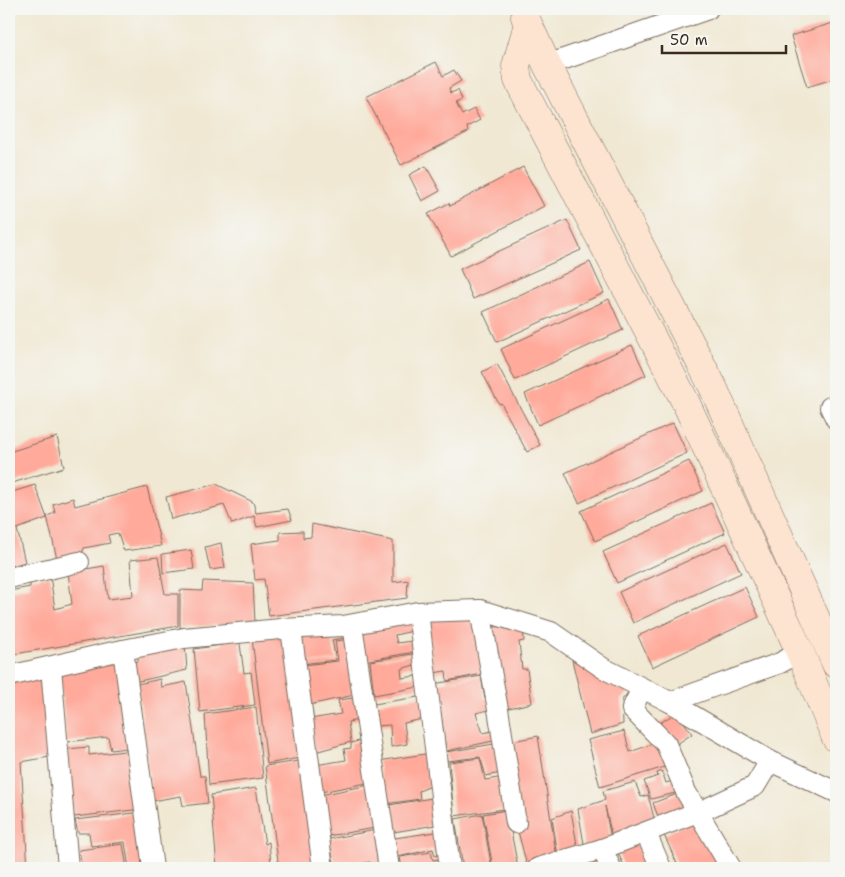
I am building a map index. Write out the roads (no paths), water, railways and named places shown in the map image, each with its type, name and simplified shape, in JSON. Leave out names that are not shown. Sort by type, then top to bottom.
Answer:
[{"type":"main road","points":[[524,17],[713,388],[829,629],[836,664]]},
{"type":"main road","points":[[524,17],[516,66],[518,80],[686,403],[800,652],[836,738]]},
{"type":"street","points":[[547,65],[708,9]]},
{"type":"street","points":[[9,578],[79,562]]},
{"type":"street","points":[[480,610],[498,705],[516,823]]},
{"type":"street","points":[[9,676],[184,638],[291,628],[352,625],[418,612],[480,610],[551,632],[603,668],[670,702],[770,761],[836,792]]},
{"type":"street","points":[[418,612],[450,868]]},
{"type":"street","points":[[352,625],[389,868]]},
{"type":"street","points":[[291,628],[323,868]]},
{"type":"street","points":[[123,650],[153,868]]},
{"type":"street","points":[[670,702],[780,663],[800,652]]},
{"type":"street","points":[[51,667],[68,868]]},
{"type":"street","points":[[642,688],[632,709],[666,744],[686,792],[731,868]]},
{"type":"street","points":[[538,868],[560,865],[646,833],[755,786],[770,761]]},
{"type":"street","points":[[646,833],[661,868]]},
{"type":"street","points":[[602,849],[611,868]]}]
